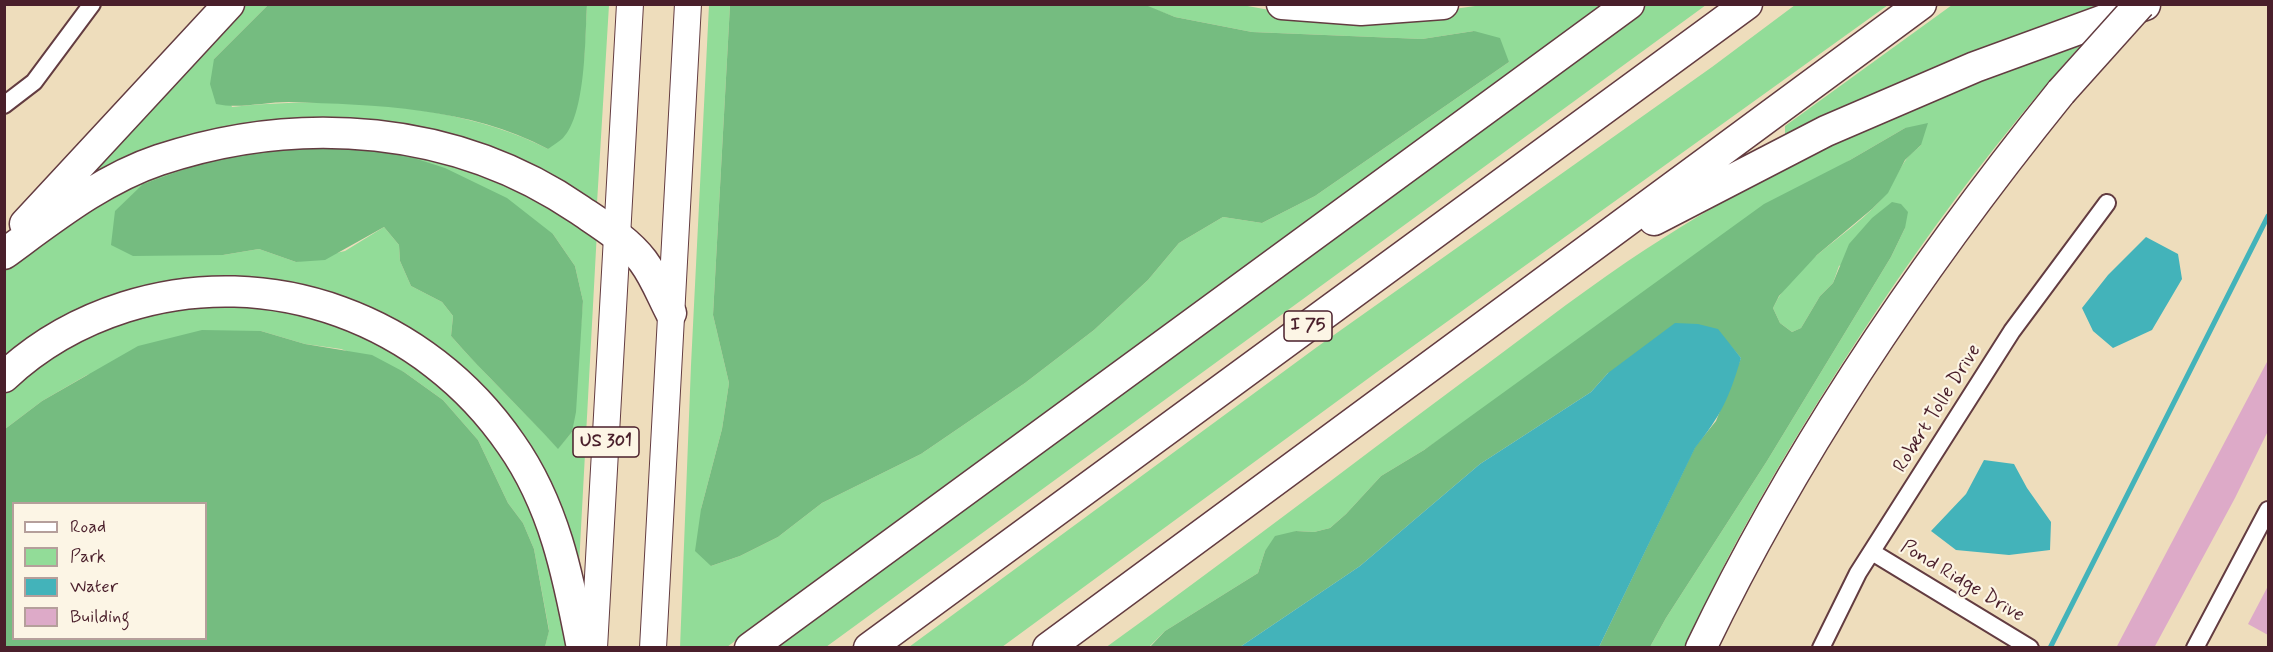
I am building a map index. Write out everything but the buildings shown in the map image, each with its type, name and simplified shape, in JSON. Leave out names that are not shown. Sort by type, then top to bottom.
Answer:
[{"type":"highway","points":[[4,252],[36,210],[229,4]]},
{"type":"highway","points":[[1282,4],[1361,10],[1443,4]]},
{"type":"highway","points":[[750,648],[1629,4]]},
{"type":"highway","name":"I 75","points":[[869,648],[1747,4]]},
{"type":"highway","points":[[1048,648],[1921,4]]},
{"type":"highway","points":[[1701,648],[1757,538],[1869,352],[1959,222],[2061,92],[2140,4]]},
{"type":"highway","points":[[1571,262],[1826,130],[1975,67],[2147,4]]},
{"type":"highway","points":[[4,252],[99,188],[157,161],[219,143],[264,135],[307,131],[386,136],[432,144],[487,161],[540,184],[632,248],[643,261],[671,314]]},
{"type":"highway","points":[[4,377],[42,347],[80,325],[133,305],[176,295],[226,291],[279,295],[332,308],[380,328],[423,354],[461,385],[480,403],[512,445],[538,489],[554,528],[569,580],[582,648]]},
{"type":"main road","name":"US 301","points":[[594,648],[630,4]]},
{"type":"main road","name":"US 301","points":[[653,648],[688,4]]},
{"type":"street","points":[[4,105],[34,81],[92,4]]},
{"type":"street","name":"Robert Tolle Drive","points":[[1821,648],[1858,573],[2012,331],[2107,203]]},
{"type":"street","points":[[2195,648],[2268,510]]},
{"type":"street","name":"Pond Ridge Drive","points":[[1872,552],[2030,648]]},
{"type":"green space","points":[[1143,4],[1175,17],[1252,32],[1422,39],[1474,31],[1500,38],[1509,62],[1315,196],[1262,223],[1223,217],[1179,243],[1148,280],[1094,330],[1025,383],[921,454],[822,503],[778,537],[740,556],[711,566],[695,551],[701,509],[722,429],[729,383],[713,315],[730,5]]},
{"type":"green space","points":[[238,5],[268,5],[214,59],[232,107],[310,102],[393,107],[475,121],[548,149],[584,60],[587,5],[609,5],[597,203],[595,205],[340,120],[57,203]]},
{"type":"green space","points":[[268,5],[587,5],[583,75],[571,127],[563,138],[548,149],[486,124],[421,111],[289,102],[243,106],[216,104],[210,84],[214,59]]},
{"type":"green space","points":[[709,5],[730,5],[713,315],[729,383],[722,429],[701,509],[711,566],[740,556],[778,537],[822,503],[921,454],[1025,383],[1094,330],[1148,280],[1179,243],[1223,217],[1262,223],[1315,196],[1509,62],[1474,31],[1422,39],[1252,32],[1175,17],[1143,5],[1242,5],[1286,13],[1440,11],[1482,5],[1613,5],[1057,404],[727,647],[680,648]]},
{"type":"green space","points":[[1639,5],[1706,5],[826,647],[765,648]]},
{"type":"green space","points":[[1795,5],[1888,5],[1377,372],[1002,647],[909,647],[1317,347],[1712,67]]},
{"type":"green space","points":[[1952,5],[2116,5],[1909,79],[1827,115],[1794,133],[1785,134],[1785,126]]},
{"type":"green space","points":[[2082,44],[2038,94],[1955,199],[1878,308],[1806,421],[1743,529],[1686,647],[1650,647],[1666,618],[1767,461],[1891,257],[1905,228],[1839,266],[1833,283],[1820,296],[1801,328],[1792,332],[1780,323],[1773,308],[1782,292],[1806,265],[1877,204],[1905,161],[1921,145],[1905,128],[1850,160],[1424,450],[1381,476],[1330,528],[1314,532],[1296,531],[1265,551],[1258,573],[1165,631],[1149,647],[1105,648],[1566,305],[1681,227],[1772,174],[1847,135],[1924,102]]},
{"type":"green space","points":[[1928,123],[1921,145],[1905,160],[1888,193],[1817,255],[1779,296],[1773,308],[1780,323],[1792,332],[1801,328],[1820,296],[1833,283],[1849,244],[1872,218],[1892,202],[1901,204],[1908,212],[1905,228],[1891,257],[1650,647],[1599,647],[1695,447],[1716,421],[1741,358],[1729,344],[1608,373],[1591,392],[1480,464],[1360,566],[1240,647],[1149,648],[1165,631],[1258,573],[1265,551],[1275,536],[1296,531],[1314,532],[1330,528],[1381,476],[1424,450],[1764,204],[1850,160],[1905,128]]},
{"type":"green space","points":[[343,143],[395,152],[445,168],[507,198],[553,234],[575,266],[583,301],[576,412],[572,432],[558,449],[451,336],[453,316],[442,302],[411,286],[400,261],[399,245],[384,227],[325,260],[296,262],[259,249],[223,255],[133,256],[111,245],[115,211],[143,184],[204,162],[244,153]]},
{"type":"green space","points":[[206,152],[457,156],[597,231],[579,565],[467,380],[232,282],[5,366],[4,269],[69,214]],"holes":[[[205,162],[553,234],[575,266],[583,301],[572,432],[558,448],[451,336],[453,316],[442,302],[411,286],[400,261],[399,245],[384,227],[345,251],[296,262],[259,249],[223,255],[188,255],[115,212],[144,184]]]},
{"type":"green space","points":[[242,298],[371,333],[472,408],[538,512],[565,630],[566,647],[545,647],[549,630],[534,549],[523,523],[508,503],[478,440],[443,400],[404,372],[341,349],[305,344],[261,331],[87,375],[42,401],[5,429],[5,388],[103,323]]},
{"type":"green space","points":[[202,330],[261,331],[305,344],[372,355],[404,372],[443,400],[478,440],[508,503],[523,523],[534,549],[549,631],[545,647],[5,647],[5,429],[42,401],[138,346]]},
{"type":"water","points":[[2146,237],[2178,254],[2182,279],[2152,330],[2113,348],[2093,331],[2082,308],[2108,275]]},
{"type":"water","points":[[1675,323],[1698,324],[1718,329],[1741,358],[1724,405],[1695,448],[1599,647],[1240,647],[1360,566],[1480,464],[1591,392],[1608,373]]},
{"type":"water","points":[[1984,460],[2014,464],[2027,488],[2051,522],[2050,550],[2009,555],[1956,550],[1931,531],[1966,494]]},
{"type":"waterway","points":[[2050,648],[2268,216]]}]
